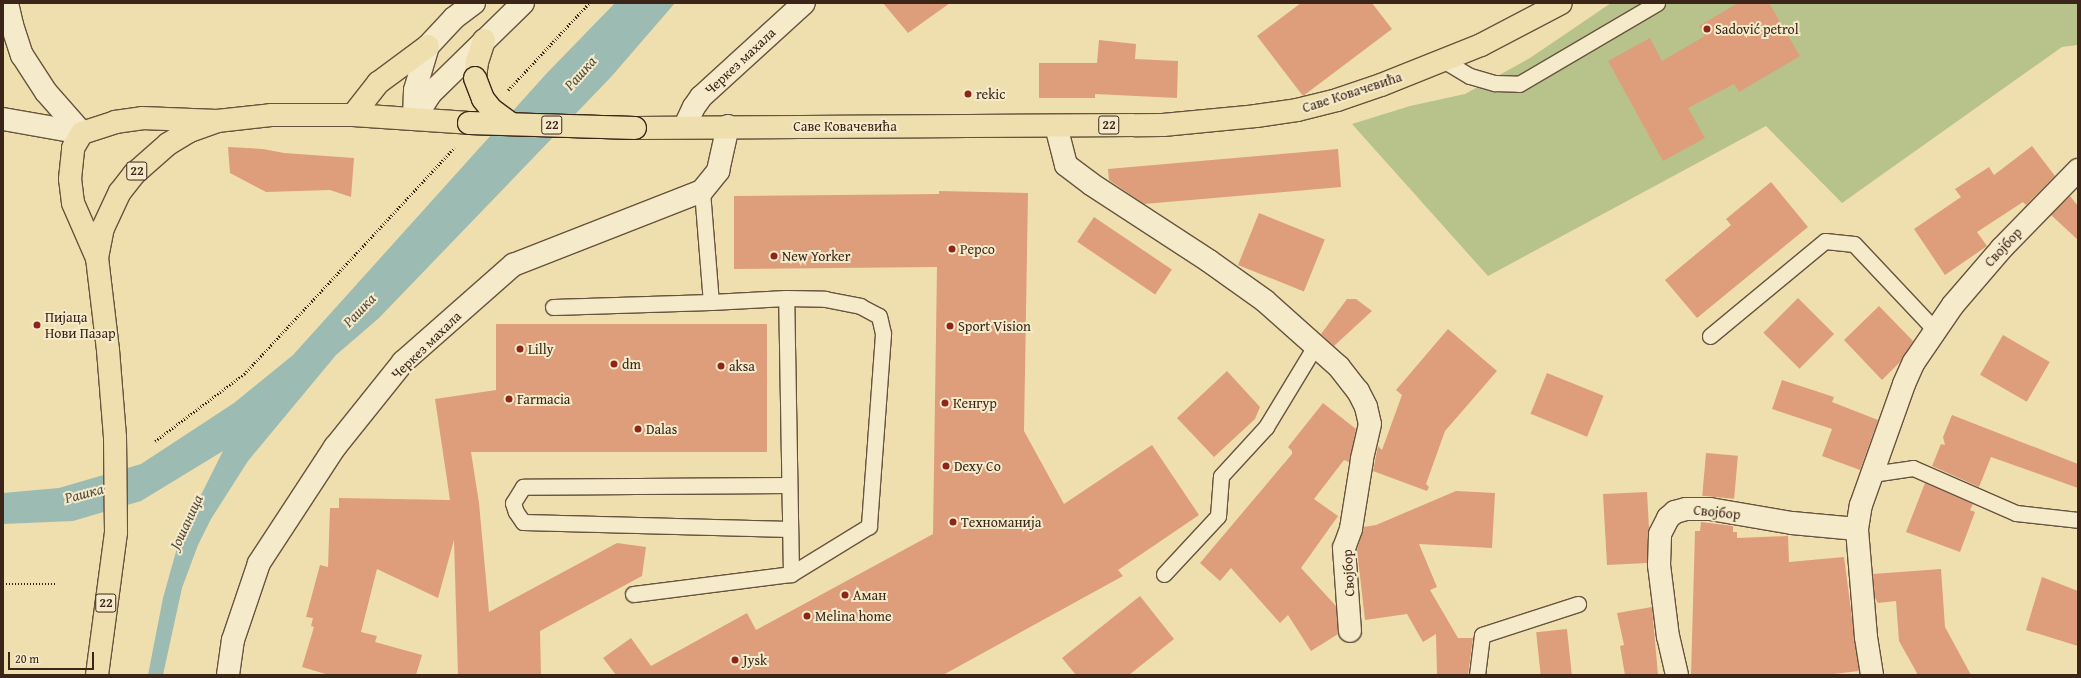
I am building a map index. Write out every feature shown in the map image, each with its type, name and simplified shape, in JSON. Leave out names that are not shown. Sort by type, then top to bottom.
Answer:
[{"type":"main road","name":"Саве Ковачевића","points":[[511,124],[634,128],[685,126],[1056,126],[1209,122],[1296,110],[1337,100],[1381,85],[1481,45],[1561,3]]},
{"type":"main road","points":[[484,40],[477,62],[475,78],[483,99],[492,110],[511,124]]},
{"type":"main road","points":[[353,116],[366,96],[378,83],[428,46]]},
{"type":"main road","name":"22","points":[[97,675],[116,532],[115,437],[108,350],[97,258],[73,203],[70,179],[73,148],[82,133],[128,120],[173,119],[217,121],[271,116],[353,116],[511,124]]},
{"type":"main road","name":"22","points":[[97,258],[103,228],[110,210],[134,174],[168,144],[190,131],[217,121]]},
{"type":"street","points":[[7,3],[12,25],[22,55],[46,92],[82,133]]},
{"type":"street","points":[[414,120],[415,90],[428,46],[454,18],[474,3]]},
{"type":"street","points":[[414,120],[430,94],[523,3]]},
{"type":"street","name":"Черкез махала","points":[[685,126],[694,107],[701,97],[804,3]]},
{"type":"street","points":[[3,119],[82,133]]},
{"type":"street","name":"Черкез махала","points":[[228,675],[233,640],[259,563],[335,447],[403,362],[513,265],[702,191],[718,171],[728,126]]},
{"type":"street","points":[[1056,126],[1066,165],[1090,184],[1209,261],[1265,301],[1315,346]]},
{"type":"street","name":"Својбор","points":[[1872,675],[1866,637],[1857,529],[1861,505],[1904,384],[1914,362],[1934,330],[1953,304],[2002,248],[2078,170]]},
{"type":"street","name":"Својбор","points":[[1315,346],[1339,367],[1358,391],[1366,407],[1370,424],[1362,460],[1358,493],[1351,529],[1344,548],[1350,631]]},
{"type":"street","name":"Својбор","points":[[1677,675],[1668,637],[1659,566],[1660,534],[1668,518],[1675,512],[1686,509],[1710,509],[1792,523],[1857,529]]},
{"type":"lane","points":[[1443,60],[1470,76],[1494,83],[1519,84],[1657,3]]},
{"type":"lane","points":[[702,191],[711,302]]},
{"type":"lane","points":[[1710,336],[1825,240],[1854,244],[1934,330]]},
{"type":"lane","points":[[786,298],[791,574]]},
{"type":"lane","points":[[553,306],[711,302],[786,298],[825,299],[860,306],[879,316],[883,334],[869,526],[791,574],[633,594]]},
{"type":"lane","points":[[1164,574],[1218,516],[1221,476],[1266,427],[1315,346]]},
{"type":"lane","points":[[1872,474],[1913,468],[2016,513],[2078,520]]},
{"type":"lane","points":[[789,485],[523,487],[513,503],[516,512],[523,522],[790,529]]},
{"type":"lane","points":[[1477,675],[1482,635],[1578,604]]},
{"type":"path","points":[[505,94],[589,3]]},
{"type":"path","points":[[155,441],[244,374],[456,146]]},
{"type":"path","points":[[3,584],[56,584]]},
{"type":"green space","points":[[1611,3],[2078,3],[2078,45],[2062,47],[1842,203],[1766,126],[1488,276],[1352,124],[1410,106],[1465,94],[1530,58]]},
{"type":"water","name":"Рашка","points":[[615,3],[675,3],[611,77],[379,318],[336,355],[248,461],[211,519],[198,545],[182,588],[163,675],[148,675],[163,598],[177,548],[188,521],[223,451],[141,501],[73,521],[3,524],[3,493],[59,488],[141,464],[234,403],[293,355],[547,73]]},
{"type":"building","points":[[883,3],[950,3],[908,33]]},
{"type":"building","points":[[1301,3],[1372,3],[1392,29],[1303,96],[1257,36]]},
{"type":"building","points":[[1738,3],[1769,3],[1800,56],[1739,92],[1734,84],[1688,108],[1705,138],[1663,161],[1608,61],[1650,38],[1662,61],[1705,36],[1699,26]]},
{"type":"building","points":[[1099,40],[1136,44],[1135,59],[1178,61],[1177,98],[1095,94],[1095,98],[1039,98],[1039,63],[1097,63]]},
{"type":"building","points":[[2032,146],[2055,176],[2026,205],[2023,202],[1977,232],[1987,246],[1945,275],[1914,229],[1961,197],[1955,189],[1989,167],[1994,175]]},
{"type":"building","points":[[228,147],[354,158],[351,197],[330,190],[266,192],[230,173]]},
{"type":"building","points":[[1338,149],[1341,187],[1144,204],[1109,180],[1108,169]]},
{"type":"building","points":[[1771,182],[1808,227],[1697,318],[1665,280],[1731,225],[1726,219]]},
{"type":"building","points":[[939,191],[1028,193],[1024,431],[1064,504],[1152,445],[1199,515],[1118,570],[1123,576],[943,675],[616,675],[603,658],[631,638],[651,666],[747,613],[756,630],[933,534],[937,267],[734,269],[734,196],[939,194]]},
{"type":"building","points":[[2070,196],[2078,206],[2078,240],[2051,215]]},
{"type":"building","points":[[1259,213],[1325,240],[1304,292],[1238,265]]},
{"type":"building","points":[[1094,217],[1172,270],[1155,294],[1077,242]]},
{"type":"building","points":[[1798,298],[1834,334],[1799,369],[1763,333]]},
{"type":"building","points":[[1347,299],[1356,299],[1372,311],[1334,346],[1321,334]]},
{"type":"building","points":[[1879,306],[1913,341],[1900,362],[1882,380],[1844,340]]},
{"type":"building","points":[[496,324],[767,324],[767,452],[471,452],[479,503],[489,612],[617,543],[646,547],[642,576],[540,631],[541,675],[458,675],[454,540],[438,598],[377,569],[361,632],[377,636],[375,642],[422,655],[416,675],[329,675],[302,667],[314,627],[311,626],[313,618],[306,617],[320,565],[328,567],[330,508],[339,508],[339,498],[450,500],[435,399],[496,390]]},
{"type":"building","points":[[1448,329],[1497,371],[1445,431],[1426,484],[1429,487],[1427,491],[1373,471],[1378,446],[1382,450],[1402,395],[1396,390]]},
{"type":"building","points":[[2003,335],[2050,362],[2027,402],[1980,375]]},
{"type":"building","points":[[1227,371],[1260,407],[1255,419],[1214,457],[1177,418]]},
{"type":"building","points":[[1547,373],[1604,396],[1587,437],[1531,414]]},
{"type":"building","points":[[1782,380],[1834,397],[1832,402],[1878,420],[1860,470],[1822,456],[1832,429],[1772,409]]},
{"type":"building","points":[[1323,403],[1356,429],[1349,462],[1344,460],[1314,499],[1338,516],[1301,568],[1336,606],[1338,634],[1311,651],[1288,615],[1280,623],[1231,568],[1220,581],[1200,563],[1292,454],[1292,451],[1288,447]]},
{"type":"building","points":[[1952,415],[2078,464],[2078,488],[1991,457],[1979,487],[1932,466],[1941,444],[1945,445],[1943,437]]},
{"type":"building","points":[[1706,453],[1738,456],[1734,499],[1702,496]]},
{"type":"building","points":[[1925,483],[1973,504],[1970,510],[1975,512],[1960,552],[1906,532]]},
{"type":"building","points":[[1456,491],[1495,493],[1492,548],[1419,544],[1437,587],[1430,590],[1458,638],[1473,638],[1468,675],[1442,675],[1437,674],[1436,634],[1423,642],[1407,614],[1365,620],[1357,550],[1364,527],[1376,525]]},
{"type":"building","points":[[1647,492],[1649,528],[1647,563],[1607,565],[1603,494]]},
{"type":"building","points":[[1701,522],[1733,526],[1733,532],[1737,532],[1737,538],[1788,536],[1789,562],[1844,557],[1859,671],[1825,675],[1691,675],[1695,531],[1700,531]]},
{"type":"building","points":[[1941,569],[1945,627],[1971,675],[1918,675],[1899,641],[1896,601],[1878,603],[1875,598],[1873,574]]},
{"type":"building","points":[[2042,577],[2078,591],[2078,646],[2026,630]]},
{"type":"building","points":[[1140,596],[1174,639],[1129,675],[1076,675],[1062,658]]},
{"type":"building","points":[[1652,607],[1658,675],[1625,675],[1620,646],[1624,645],[1617,613]]},
{"type":"building","points":[[1567,629],[1572,675],[1541,675],[1536,632]]},
{"type":"place","name":"Sadović petrol","points":[[1707,29]]},
{"type":"place","name":"rekic","points":[[968,94]]},
{"type":"place","name":"Pepco","points":[[952,249]]},
{"type":"place","name":"New Yorker","points":[[774,256]]},
{"type":"place","name":"Пијаца Нови Пазар","points":[[37,325]]},
{"type":"place","name":"Sport Vision","points":[[950,326]]},
{"type":"place","name":"Lilly","points":[[520,349]]},
{"type":"place","name":"dm","points":[[614,364]]},
{"type":"place","name":"aksa","points":[[721,366]]},
{"type":"place","name":"Farmacia","points":[[509,399]]},
{"type":"place","name":"Кенгур","points":[[945,403]]},
{"type":"place","name":"Dalas","points":[[638,429]]},
{"type":"place","name":"Dexy Co","points":[[946,466]]},
{"type":"place","name":"Техноманија","points":[[953,522]]},
{"type":"place","name":"Аман","points":[[845,595]]},
{"type":"place","name":"Melina home","points":[[807,616]]},
{"type":"place","name":"Jysk","points":[[735,660]]},
{"type":"water label","name":"Јошаница","points":[[186,522]]}]
